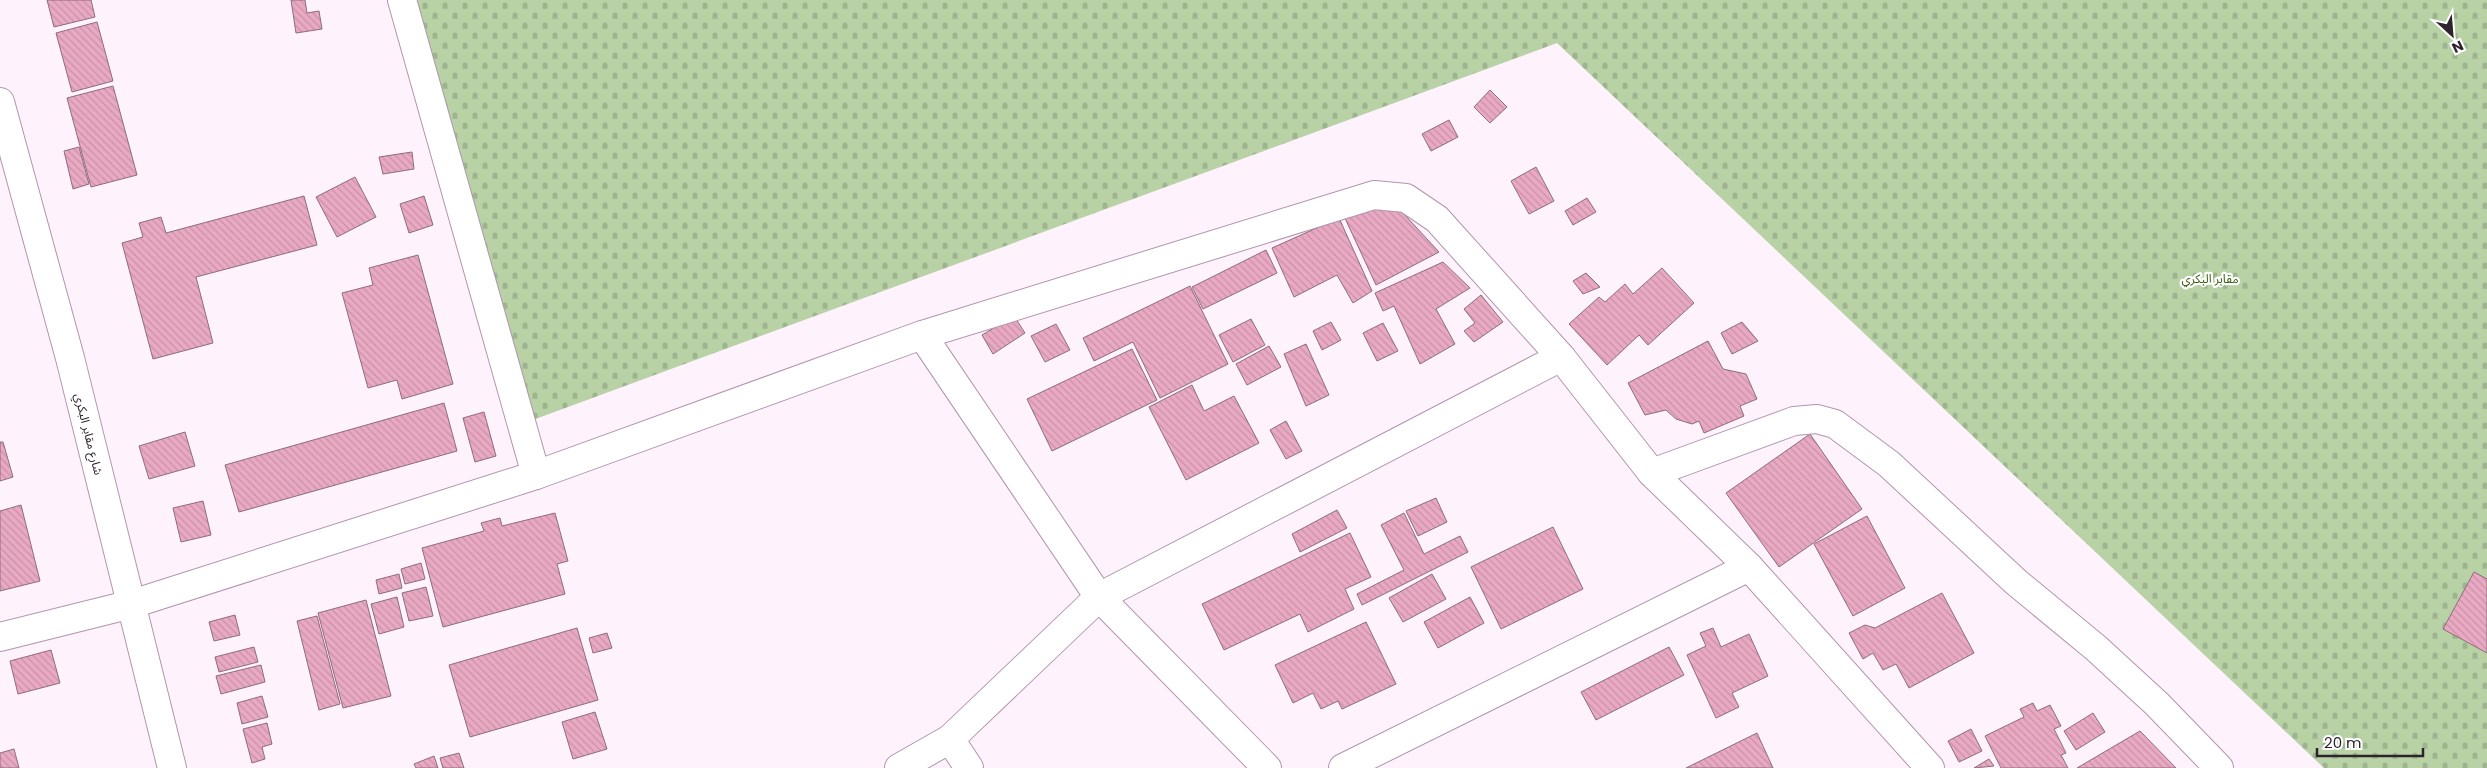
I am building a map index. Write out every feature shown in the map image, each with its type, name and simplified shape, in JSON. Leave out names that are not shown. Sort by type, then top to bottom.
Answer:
[{"type":"street","points":[[402,0],[536,475]]},
{"type":"street","name":"شارع مقابر البكري","points":[[2,114],[70,358],[172,768]]},
{"type":"street","points":[[0,637],[132,604],[536,475],[922,336],[1374,195],[1406,198],[1437,219],[1560,358],[1652,473],[1749,567],[1930,768]]},
{"type":"street","points":[[922,336],[1099,597],[1267,768]]},
{"type":"street","points":[[899,768],[950,739],[1099,597],[1560,358]]},
{"type":"street","points":[[1652,473],[1794,421],[1817,419],[1836,424],[1889,464],[2016,582],[2096,648],[2157,704],[2219,768]]},
{"type":"street","points":[[1343,768],[1749,567]]},
{"type":"street","points":[[950,739],[969,768]]},
{"type":"green space","name":"مقابر البكري","points":[[410,0],[2487,0],[2487,768],[2324,768],[1557,43],[530,421]]},
{"type":"building","points":[[47,0],[91,0],[95,17],[54,27]]},
{"type":"building","points":[[291,0],[305,0],[307,13],[319,11],[322,29],[296,33]]},
{"type":"building","points":[[97,22],[113,81],[72,92],[56,33]]},
{"type":"building","points":[[113,86],[137,175],[91,187],[67,98]]},
{"type":"building","points":[[1490,90],[1507,107],[1490,123],[1474,107]]},
{"type":"building","points":[[1449,120],[1458,137],[1431,151],[1422,134]]},
{"type":"building","points":[[79,147],[89,184],[73,189],[64,151]]},
{"type":"building","points":[[412,152],[414,169],[383,174],[379,157]]},
{"type":"building","points":[[1536,167],[1554,201],[1529,214],[1511,181]]},
{"type":"building","points":[[355,177],[376,217],[337,237],[316,197]]},
{"type":"building","points":[[304,196],[317,245],[196,277],[213,343],[153,359],[122,243],[143,237],[139,223],[161,217],[166,233]]},
{"type":"building","points":[[424,196],[433,225],[409,233],[400,204]]},
{"type":"building","points":[[1587,198],[1596,212],[1573,225],[1565,211]]},
{"type":"building","points":[[1391,200],[1439,252],[1376,285],[1344,216]]},
{"type":"building","points":[[1339,218],[1372,291],[1353,303],[1337,275],[1294,297],[1272,248]]},
{"type":"building","points":[[1266,250],[1277,273],[1203,309],[1192,287]]},
{"type":"building","points":[[418,255],[453,384],[402,399],[397,380],[368,388],[342,293],[373,285],[369,268]]},
{"type":"building","points":[[1443,262],[1470,288],[1436,309],[1455,344],[1420,364],[1394,306],[1383,311],[1375,293]]},
{"type":"building","points":[[1662,268],[1694,303],[1648,345],[1639,335],[1607,365],[1569,324],[1599,297],[1605,302],[1625,284],[1633,294]]},
{"type":"building","points":[[1586,273],[1600,287],[1583,294],[1573,281]]},
{"type":"building","points":[[1190,286],[1228,364],[1160,398],[1133,342],[1094,361],[1083,338]]},
{"type":"building","points":[[1481,295],[1503,322],[1474,342],[1464,331],[1475,323],[1464,309]]},
{"type":"building","points":[[1014,316],[1025,333],[993,354],[982,335]]},
{"type":"building","points":[[1251,319],[1265,345],[1233,362],[1219,335]]},
{"type":"building","points":[[1331,322],[1341,340],[1322,350],[1313,331]]},
{"type":"building","points":[[1742,322],[1758,341],[1732,354],[1721,333]]},
{"type":"building","points":[[1383,323],[1398,351],[1377,361],[1363,333]]},
{"type":"building","points":[[1056,324],[1070,350],[1045,362],[1031,336]]},
{"type":"building","points":[[1708,341],[1723,369],[1746,374],[1757,399],[1740,406],[1744,416],[1704,433],[1699,421],[1692,424],[1676,419],[1666,410],[1645,415],[1628,383]]},
{"type":"building","points":[[1306,344],[1329,395],[1306,406],[1284,354]]},
{"type":"building","points":[[1269,346],[1281,367],[1247,385],[1236,364]]},
{"type":"building","points":[[1132,349],[1157,400],[1052,451],[1027,399]]},
{"type":"building","points":[[1192,385],[1204,411],[1234,396],[1259,443],[1186,480],[1149,407]]},
{"type":"building","points":[[444,403],[457,451],[239,512],[225,465]]},
{"type":"building","points":[[484,412],[496,456],[475,462],[463,418]]},
{"type":"building","points":[[1286,421],[1302,451],[1286,459],[1270,430]]},
{"type":"building","points":[[185,432],[195,466],[149,479],[139,446]]},
{"type":"building","points":[[1810,434],[1862,509],[1779,567],[1726,493]]},
{"type":"building","points":[[0,442],[3,442],[13,477],[0,481]]},
{"type":"building","points":[[1436,498],[1447,522],[1418,536],[1406,511]]},
{"type":"building","points":[[203,501],[211,535],[181,542],[173,508]]},
{"type":"building","points":[[21,505],[40,581],[0,591],[0,511]]},
{"type":"building","points":[[1337,510],[1347,528],[1300,552],[1292,534]]},
{"type":"building","points":[[555,513],[568,561],[557,564],[565,594],[443,627],[422,548],[484,531],[481,523],[500,518],[502,526]]},
{"type":"building","points":[[1404,513],[1424,554],[1460,536],[1468,552],[1362,605],[1357,594],[1404,570],[1381,525]]},
{"type":"building","points":[[1867,516],[1905,588],[1853,616],[1814,544]]},
{"type":"building","points":[[1553,527],[1583,589],[1501,629],[1471,567]]},
{"type":"building","points":[[1350,533],[1371,577],[1345,589],[1354,609],[1308,632],[1300,614],[1224,650],[1202,604]]},
{"type":"building","points":[[421,563],[425,579],[405,584],[401,569]]},
{"type":"building","points":[[2474,572],[2487,579],[2487,653],[2443,629]]},
{"type":"building","points":[[399,574],[402,588],[379,594],[376,580]]},
{"type":"building","points":[[1432,574],[1446,599],[1403,622],[1389,598]]},
{"type":"building","points":[[426,587],[433,616],[409,621],[402,593]]},
{"type":"building","points":[[1942,593],[1974,653],[1909,688],[1896,664],[1883,670],[1873,653],[1863,659],[1849,633],[1865,625],[1875,628]]},
{"type":"building","points":[[397,597],[404,627],[379,634],[371,604]]},
{"type":"building","points":[[1470,597],[1484,623],[1438,648],[1424,622]]},
{"type":"building","points":[[366,600],[391,696],[343,708],[318,613]]},
{"type":"building","points":[[235,615],[240,635],[214,641],[209,622]]},
{"type":"building","points":[[317,616],[340,704],[319,710],[297,621]]},
{"type":"building","points":[[1366,622],[1396,684],[1342,709],[1338,701],[1321,709],[1313,693],[1293,703],[1275,665]]},
{"type":"building","points":[[577,628],[598,700],[470,737],[449,665]]},
{"type":"building","points":[[1713,628],[1721,647],[1749,634],[1768,676],[1732,693],[1739,707],[1716,718],[1687,655],[1706,646],[1700,633]]},
{"type":"building","points":[[607,633],[612,648],[593,653],[589,638]]},
{"type":"building","points":[[254,647],[258,662],[219,672],[215,657]]},
{"type":"building","points":[[1669,647],[1684,675],[1596,720],[1581,692]]},
{"type":"building","points":[[51,650],[60,683],[18,694],[10,661]]},
{"type":"building","points":[[261,665],[265,682],[221,694],[216,676]]},
{"type":"building","points":[[262,696],[268,717],[242,724],[237,703]]},
{"type":"building","points":[[2033,703],[2037,711],[2050,705],[2061,726],[2054,729],[2066,753],[2061,755],[2068,768],[2001,768],[1985,736],[2024,717],[2020,709]]},
{"type":"building","points":[[595,712],[607,749],[573,759],[562,722]]},
{"type":"building","points":[[2093,713],[2105,732],[2076,750],[2064,731]]},
{"type":"building","points":[[267,723],[272,744],[262,747],[265,759],[252,763],[243,729]]},
{"type":"building","points":[[1971,729],[1982,751],[1959,762],[1948,741]]},
{"type":"building","points":[[2140,731],[2176,768],[2077,768]]},
{"type":"building","points":[[1757,733],[1773,768],[1686,768]]},
{"type":"building","points":[[14,749],[19,768],[0,768],[0,753]]},
{"type":"building","points":[[459,753],[464,768],[443,768],[440,758]]},
{"type":"building","points":[[434,756],[438,768],[416,768],[414,764]]},
{"type":"building","points":[[1989,759],[1994,766],[1974,768]]}]
